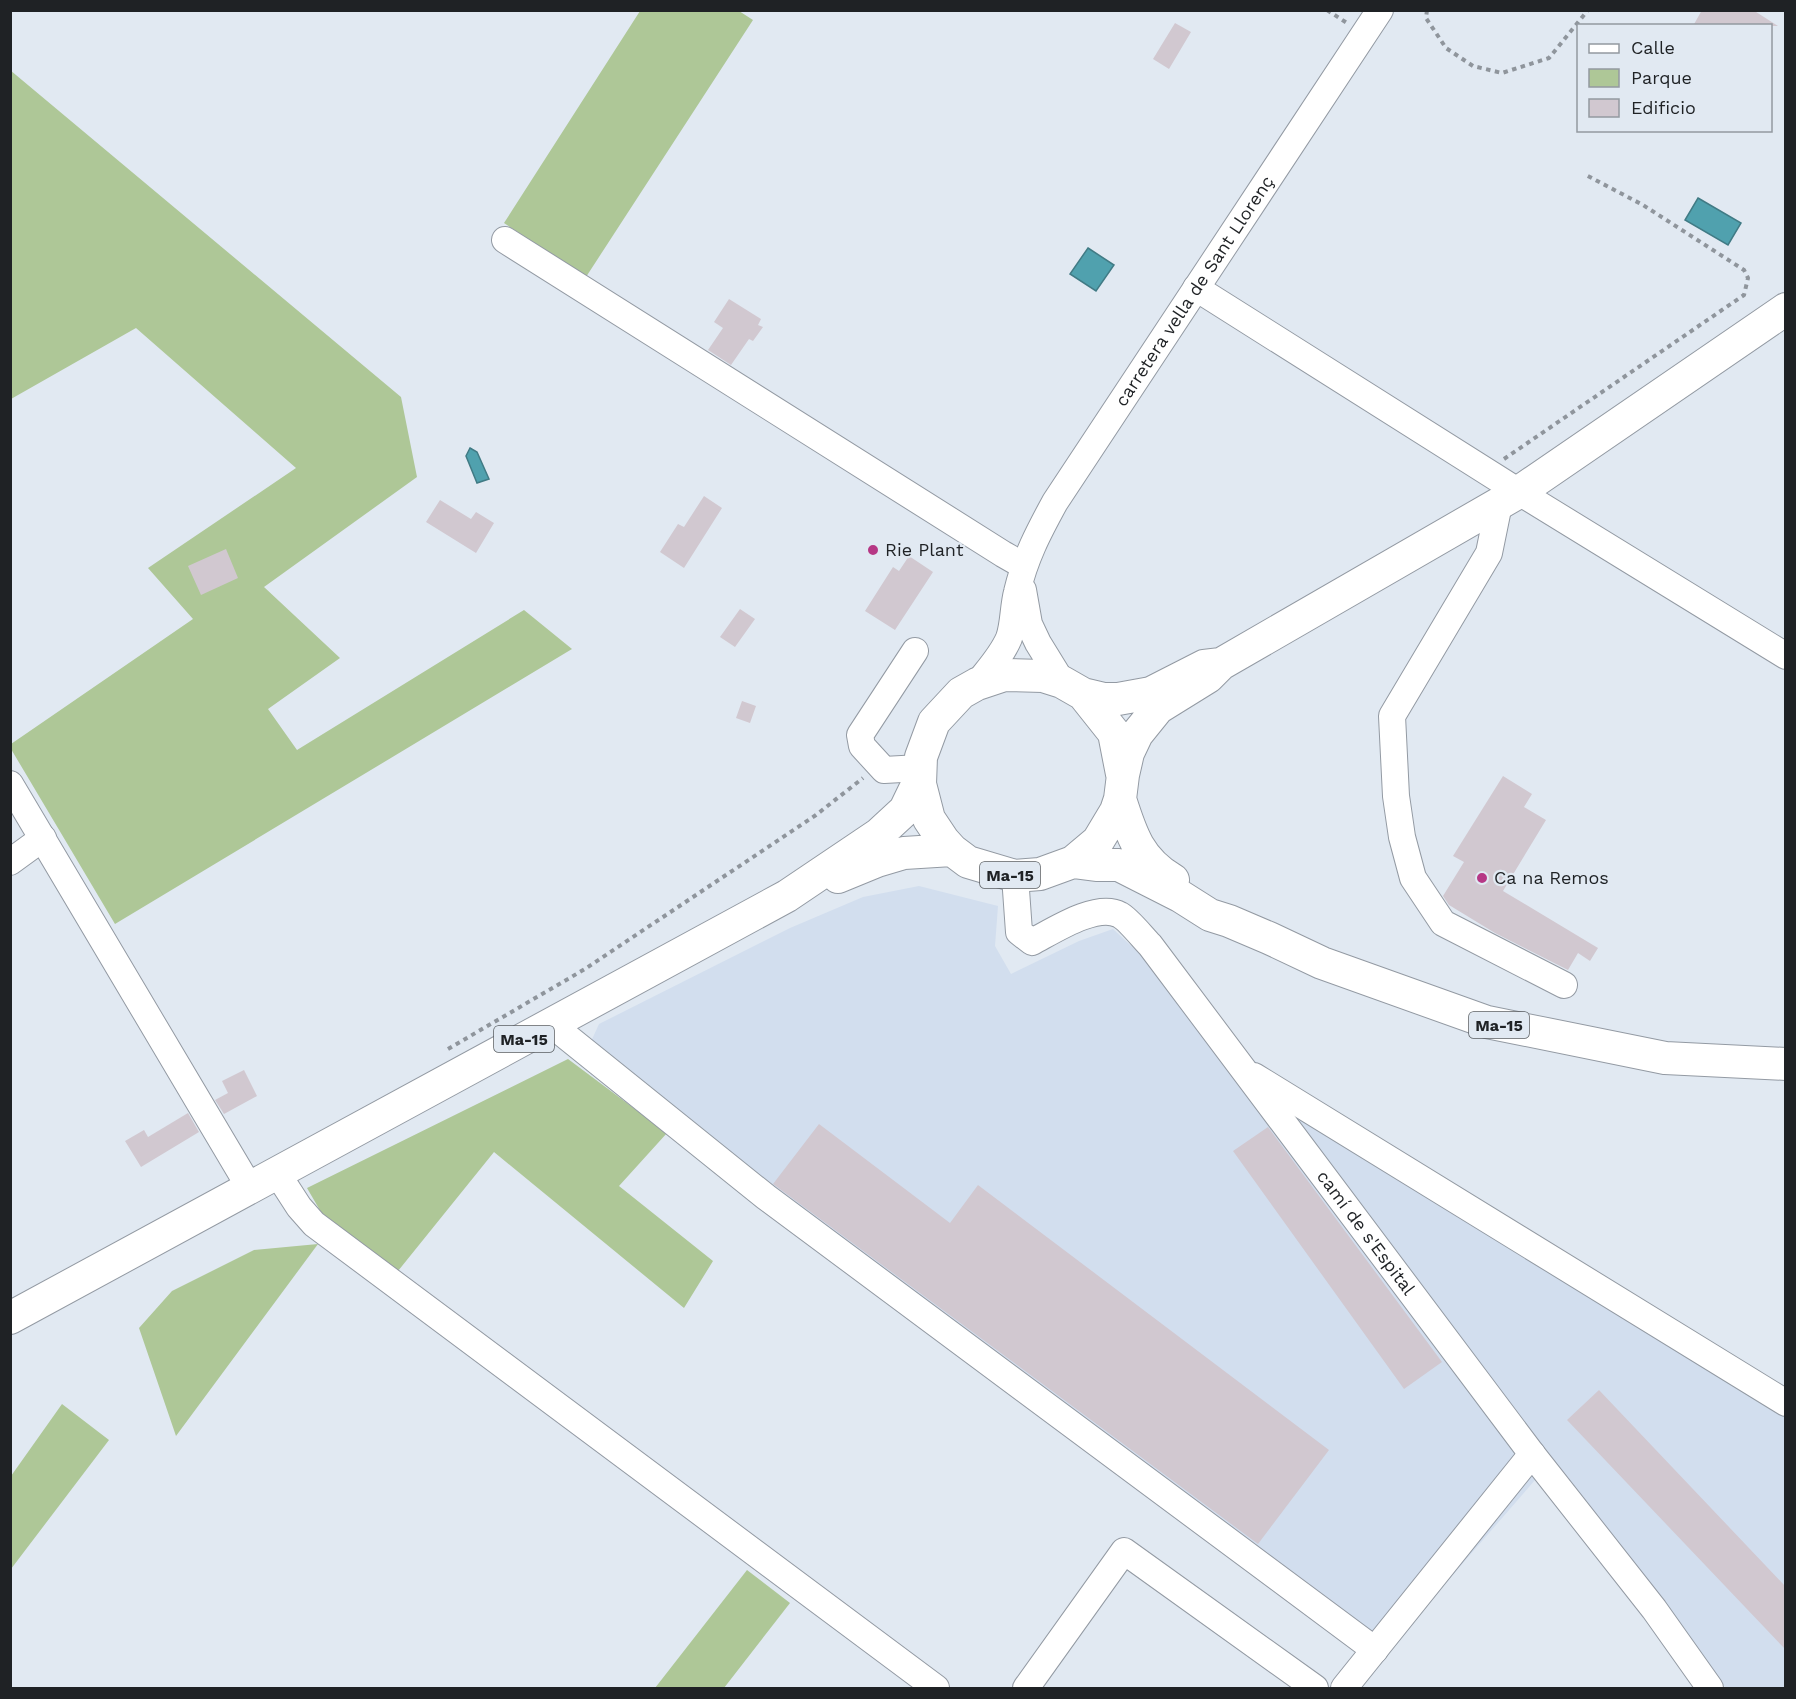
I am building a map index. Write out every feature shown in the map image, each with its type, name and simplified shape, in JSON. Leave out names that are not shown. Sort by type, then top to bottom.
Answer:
[{"type":"main road","points":[[1121,787],[1128,753],[1137,734],[1158,708],[1208,677],[1221,664],[1509,498],[1785,309]]},
{"type":"main road","points":[[1072,688],[1104,699],[1118,699],[1151,693],[1204,666],[1221,664]]},
{"type":"main road","name":"Ma-15","points":[[1121,787],[1116,811],[1098,841],[1073,862],[1040,874],[1015,876],[968,862],[943,840],[929,819],[920,775],[921,757],[934,722],[961,693],[977,684],[1004,675],[1043,676],[1072,688],[1114,733],[1121,787],[1131,834],[1140,850],[1167,876],[1215,906],[1229,921]]},
{"type":"main road","name":"Ma-15","points":[[10,1318],[787,896],[879,834],[905,810],[920,775]]},
{"type":"main road","name":"Ma-15","points":[[787,896],[805,892],[904,853],[952,850]]},
{"type":"main road","name":"Ma-15","points":[[1073,862],[1119,866],[1180,896],[1210,915],[1229,921],[1322,963],[1487,1023],[1665,1058],[1785,1064]]},
{"type":"street","name":"carretera vella de Sant Llorenç","points":[[977,684],[1001,653],[1010,637],[1014,602],[1023,570],[1032,544],[1055,502],[1380,10]]},
{"type":"street","points":[[506,240],[1003,554],[1023,570],[1029,624],[1038,643],[1072,688]]},
{"type":"street","points":[[1196,288],[1486,471],[1509,498],[1785,656]]},
{"type":"street","points":[[1509,498],[1490,553],[1392,716],[1397,807],[1413,878],[1443,923],[1564,985]]},
{"type":"street","points":[[915,651],[860,735],[862,746],[884,770],[920,775]]},
{"type":"street","points":[[10,784],[250,1188]]},
{"type":"street","points":[[10,862],[43,838]]},
{"type":"street","name":"camí de s'Espital","points":[[1015,876],[1019,932],[1032,942],[1086,915],[1106,911],[1120,915],[1150,945],[1532,1454],[1654,1609],[1710,1689]]},
{"type":"street","points":[[550,1024],[766,1197],[1375,1650]]},
{"type":"street","points":[[1242,1068],[1785,1402]]},
{"type":"street","points":[[277,1173],[299,1207],[314,1224],[936,1689]]},
{"type":"street","points":[[1344,1689],[1532,1454]]},
{"type":"street","points":[[1026,1689],[1124,1551],[1315,1689]]},
{"type":"path","points":[[1427,10],[1426,18],[1446,48],[1473,66],[1502,73],[1549,58],[1588,10]]},
{"type":"path","points":[[1486,471],[1744,295],[1748,278],[1744,270],[1643,206],[1586,175]]},
{"type":"path","points":[[443,1052],[585,969],[816,815],[879,765]]},
{"type":"shaded area","points":[[919,886],[998,906],[995,946],[1011,974],[1079,941],[1113,929],[1255,1061],[1785,1412],[1785,1688],[1726,1688],[1535,1480],[1385,1653],[584,1057],[599,1024],[790,928],[863,897]]},
{"type":"green space","points":[[640,11],[739,11],[753,20],[586,277],[504,223]]},
{"type":"green space","points":[[10,70],[401,397],[417,477],[264,587],[340,658],[268,709],[297,750],[524,610],[572,649],[115,924],[11,749],[11,744],[193,619],[148,568],[296,468],[136,328],[11,399]]},
{"type":"green space","points":[[568,1059],[667,1133],[619,1186],[713,1261],[684,1308],[494,1152],[398,1271],[325,1219],[307,1188]]},
{"type":"green space","points":[[318,1244],[176,1436],[139,1328],[172,1291],[254,1250]]},
{"type":"green space","points":[[62,1404],[109,1440],[11,1569],[11,1476]]},
{"type":"green space","points":[[747,1570],[790,1603],[724,1688],[655,1688]]},
{"type":"water","points":[[1698,198],[1741,223],[1728,245],[1685,220]]},
{"type":"water","points":[[1088,248],[1114,265],[1096,291],[1070,274]]},
{"type":"water","points":[[470,448],[477,452],[489,479],[477,483],[466,456]]},
{"type":"building","points":[[1702,10],[1753,10],[1778,26],[1772,26],[1772,24],[1694,24]]},
{"type":"building","points":[[1175,23],[1191,32],[1169,69],[1153,59]]},
{"type":"building","points":[[729,299],[761,319],[758,325],[763,327],[753,341],[749,339],[731,365],[708,350],[723,328],[714,322]]},
{"type":"building","points":[[704,496],[722,508],[684,568],[660,552],[678,524],[684,527]]},
{"type":"building","points":[[440,500],[471,519],[476,512],[494,523],[476,553],[426,522]]},
{"type":"building","points":[[226,549],[238,578],[201,595],[188,566]]},
{"type":"building","points":[[909,556],[933,572],[895,630],[865,611],[893,567],[899,571]]},
{"type":"building","points":[[740,609],[755,619],[735,647],[720,637]]},
{"type":"building","points":[[742,701],[756,706],[750,723],[736,718]]},
{"type":"building","name":"Ca na Remos","points":[[1503,776],[1532,794],[1524,807],[1546,820],[1503,891],[1598,948],[1590,961],[1578,953],[1568,970],[1495,933],[1449,905],[1443,896],[1464,862],[1453,856]]},
{"type":"building","points":[[244,1070],[257,1096],[224,1114],[215,1100],[228,1093],[222,1081]]},
{"type":"building","points":[[188,1113],[199,1132],[141,1167],[125,1141],[144,1130],[148,1137]]},
{"type":"building","points":[[819,1124],[950,1223],[978,1185],[1329,1450],[1258,1544],[773,1184]]},
{"type":"building","points":[[1268,1127],[1442,1362],[1404,1389],[1233,1151]]},
{"type":"building","points":[[1599,1390],[1785,1586],[1785,1649],[1567,1420]]},
{"type":"place","name":"Rie Plant","points":[[873,550]]},
{"type":"place","name":"Ca na Remos","points":[[1482,878]]}]
